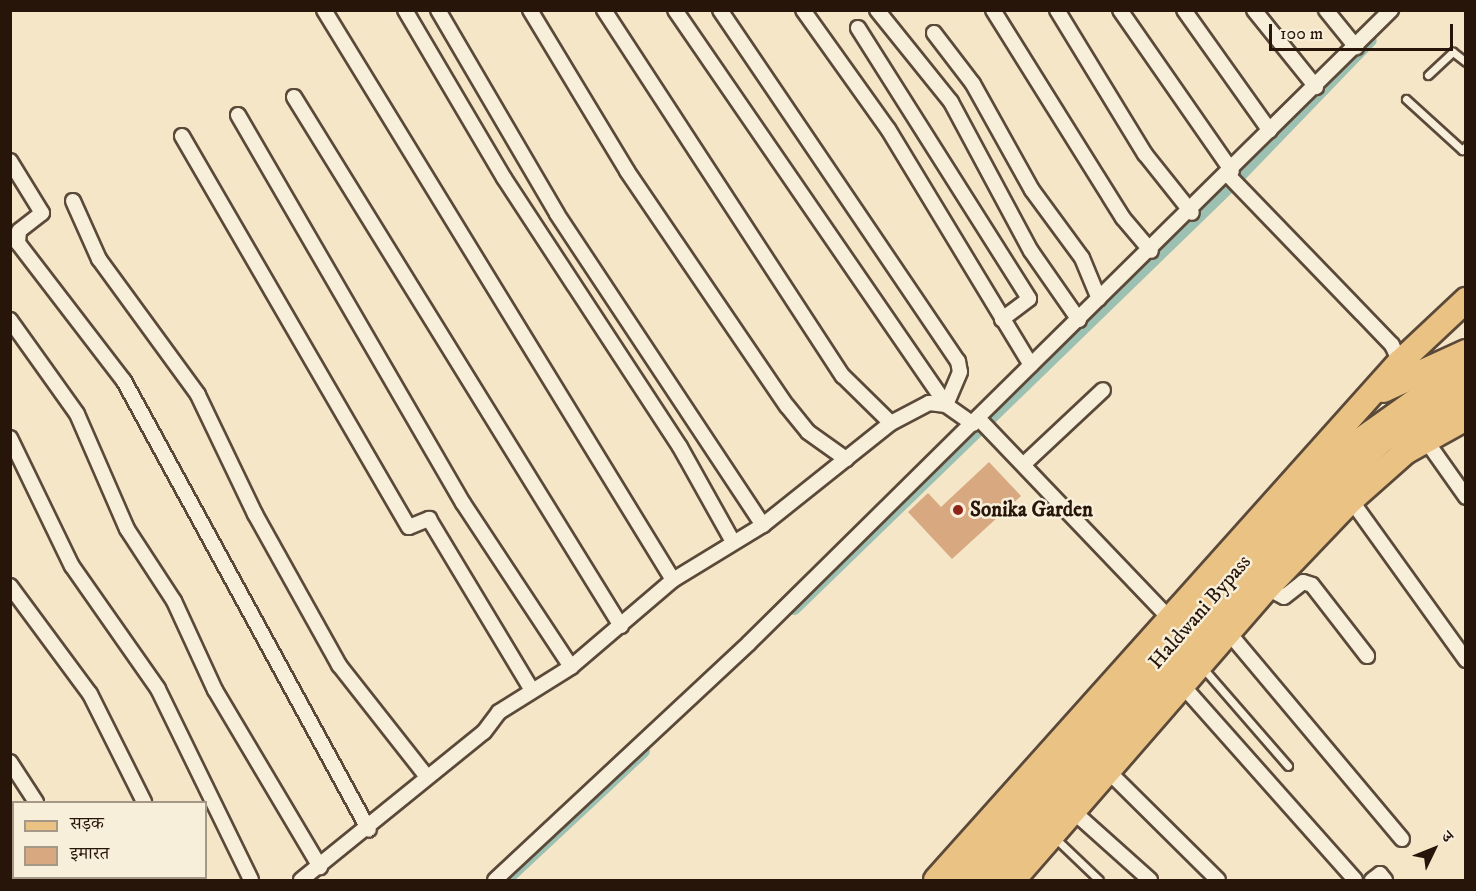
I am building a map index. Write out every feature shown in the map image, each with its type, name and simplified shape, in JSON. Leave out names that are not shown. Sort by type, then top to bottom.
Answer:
[{"type":"highway","points":[[936,880],[1400,362],[1466,300]]},
{"type":"highway","points":[[1359,407],[1391,384],[1463,361],[1442,322]]},
{"type":"highway","points":[[1013,880],[1110,773],[1267,588],[1351,500],[1425,439],[1466,418]]},
{"type":"main road","name":"Haldwani Bypass","points":[[961,880],[1319,478],[1375,426],[1463,361]]},
{"type":"main road","name":"Haldwani Bypass","points":[[987,880],[1331,489],[1384,440],[1466,394]]},
{"type":"street","points":[[324,10],[673,580]]},
{"type":"street","points":[[405,10],[504,178],[680,447],[732,540]]},
{"type":"street","points":[[438,10],[557,214],[763,525]]},
{"type":"street","points":[[530,10],[627,171],[787,406],[808,432],[846,459]]},
{"type":"street","points":[[604,10],[843,376],[891,423]]},
{"type":"street","points":[[675,10],[946,405]]},
{"type":"street","points":[[720,10],[958,360],[960,372],[946,405]]},
{"type":"street","points":[[803,10],[888,129],[1031,365]]},
{"type":"street","points":[[878,10],[951,102],[1031,251],[1079,320]]},
{"type":"street","points":[[993,10],[1123,218],[1151,251]]},
{"type":"street","points":[[1058,10],[1145,154],[1192,213]]},
{"type":"street","points":[[1120,10],[1232,177],[1392,345],[1400,362]]},
{"type":"street","points":[[1185,10],[1270,131]]},
{"type":"street","points":[[1254,10],[1316,87]]},
{"type":"street","points":[[1326,10],[1356,47]]},
{"type":"street","points":[[495,880],[980,423],[1031,365],[1232,177],[1270,131],[1391,10]]},
{"type":"street","points":[[858,28],[1029,299],[1002,319]]},
{"type":"street","points":[[934,33],[974,84],[1032,190],[1082,258],[1099,299]]},
{"type":"street","points":[[294,98],[621,626]]},
{"type":"street","points":[[238,115],[463,503],[572,667]]},
{"type":"street","points":[[182,136],[409,527],[429,519],[531,689]]},
{"type":"street","points":[[10,160],[42,213],[19,231],[18,243],[124,381],[369,830]]},
{"type":"street","points":[[73,201],[99,259],[198,395],[255,514],[339,665],[428,777]]},
{"type":"street","points":[[10,320],[77,414],[127,529],[174,601],[215,690],[320,867]]},
{"type":"street","points":[[1024,464],[1103,390]]},
{"type":"street","points":[[301,880],[369,830],[531,689],[572,667],[673,580],[732,540],[763,525],[891,423],[929,403],[946,405],[980,423],[1024,464],[1169,618]]},
{"type":"street","points":[[10,438],[72,566],[158,689],[251,880]]},
{"type":"street","points":[[1425,439],[1466,497]]},
{"type":"street","points":[[1351,500],[1466,660]]},
{"type":"street","points":[[1267,588],[1284,597],[1303,582],[1312,585],[1367,656]]},
{"type":"street","points":[[10,586],[90,694],[144,801]]},
{"type":"street","points":[[1229,633],[1402,839]]},
{"type":"street","points":[[1183,686],[1355,880]]},
{"type":"street","points":[[10,762],[35,801]]},
{"type":"street","points":[[1110,773],[1218,880]]},
{"type":"street","points":[[1074,812],[1150,880]]},
{"type":"street","points":[[1372,880],[1380,874],[1385,880]]},
{"type":"lane","points":[[1428,75],[1453,52],[1466,62]]},
{"type":"lane","points":[[1406,99],[1462,150],[1466,146]]},
{"type":"lane","points":[[1200,666],[1288,766]]},
{"type":"lane","points":[[1052,836],[1099,880]]},
{"type":"building","name":"Sonika Garden","points":[[989,462],[1021,496],[952,559],[908,512],[928,493],[941,507]]},
{"type":"waterway","points":[[794,608],[1228,187],[1370,40]]},
{"type":"waterway","points":[[505,880],[643,751]]},
{"type":"place","name":"Sonika Garden","points":[[958,510]]}]
